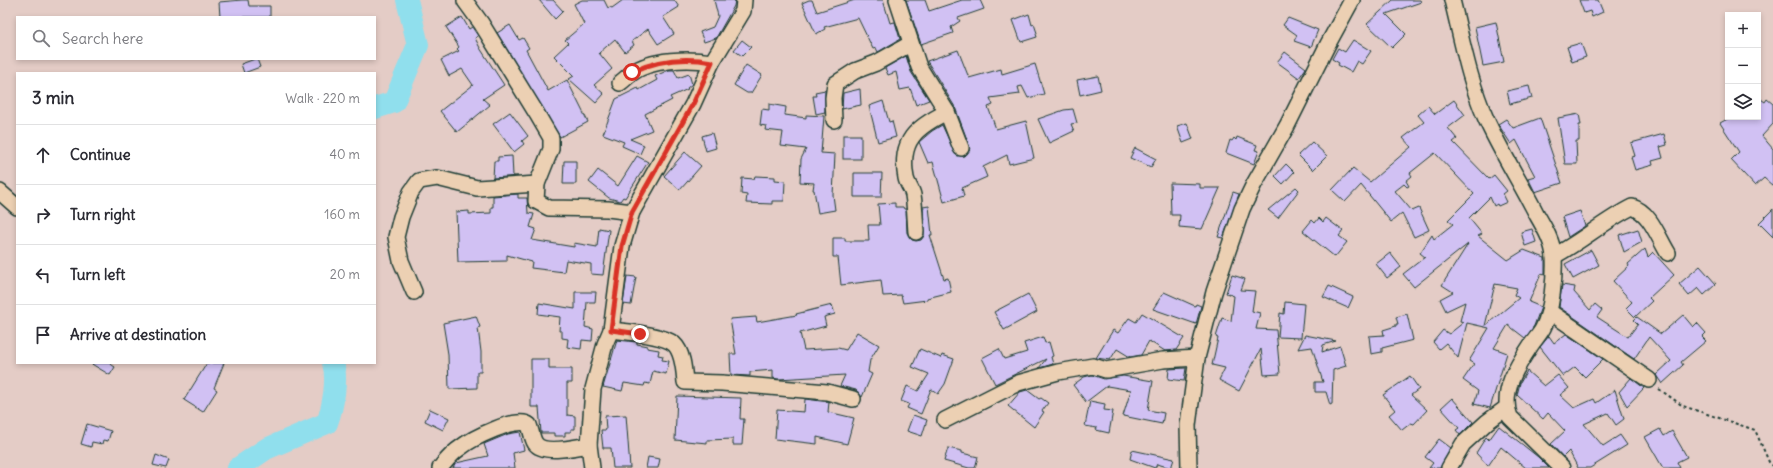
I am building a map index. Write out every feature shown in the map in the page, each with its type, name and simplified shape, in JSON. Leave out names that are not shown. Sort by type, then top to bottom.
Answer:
[{"type":"street","points":[[592,468],[590,445],[593,389],[605,344],[611,330],[622,246],[632,212],[693,104],[712,62],[743,11],[744,0]]},
{"type":"street","points":[[897,0],[910,44],[919,67],[946,112],[961,148]]},
{"type":"street","points":[[1191,465],[1187,444],[1188,425],[1197,358],[1214,292],[1242,209],[1352,0]]},
{"type":"street","points":[[1452,0],[1471,77],[1485,118],[1497,144],[1542,224],[1551,243],[1554,256],[1550,312],[1543,329],[1514,373],[1506,400],[1506,408],[1510,417],[1562,468]]},
{"type":"street","points":[[465,1],[481,23],[551,138],[551,149],[537,184],[536,201],[549,208],[608,209],[632,212]]},
{"type":"street","points":[[834,120],[833,98],[835,84],[855,71],[876,64],[910,44]]},
{"type":"street","points":[[620,84],[632,72],[646,66],[681,59],[712,62]]},
{"type":"street","points":[[916,232],[912,194],[906,179],[904,158],[909,141],[917,130],[927,121],[946,112]]},
{"type":"street","points":[[414,292],[401,262],[396,237],[408,198],[419,181],[437,178],[477,188],[537,184]]},
{"type":"street","points":[[0,192],[16,206]]},
{"type":"street","points":[[1554,256],[1577,243],[1607,220],[1632,207],[1639,209],[1648,219],[1668,253]]},
{"type":"street","points":[[1550,312],[1649,380]]},
{"type":"street","points":[[611,330],[658,338],[675,345],[679,350],[684,370],[685,382],[722,383],[827,392],[853,399]]},
{"type":"street","points":[[945,420],[1018,383],[1058,372],[1093,366],[1106,370],[1164,360],[1197,358]]},
{"type":"street","points":[[1450,468],[1463,444],[1487,422],[1506,408]]},
{"type":"street","points":[[440,468],[461,446],[505,425],[522,421],[529,425],[534,442],[543,449],[560,449],[590,445]]},
{"type":"path","points":[[1649,380],[1683,406],[1755,430],[1769,462],[1773,466]]},
{"type":"building","points":[[248,0],[249,6],[270,6],[270,16],[220,16],[219,2]]},
{"type":"building","points":[[539,0],[553,0],[563,11],[555,19]]},
{"type":"building","points":[[582,0],[604,0],[608,8],[612,8],[623,0],[674,0],[679,7],[663,17],[674,34],[658,44],[648,29],[632,41],[634,45],[625,52],[615,39],[599,53],[612,69],[594,85],[604,94],[596,103],[569,79],[574,76],[554,56],[568,43],[565,40],[584,24],[574,4]]},
{"type":"building","points":[[714,0],[735,0],[734,6],[716,38],[704,42],[700,32],[713,27],[718,16]]},
{"type":"building","points":[[812,0],[817,12],[855,0],[883,0],[890,23],[895,22],[900,39],[878,52],[876,48],[873,49],[858,18],[824,27],[825,29],[816,34],[802,3]]},
{"type":"building","points":[[906,0],[925,0],[929,11],[962,0],[980,0],[984,9],[958,18],[960,21],[951,27],[953,33],[921,44]]},
{"type":"building","points":[[1393,0],[1420,0],[1421,2],[1386,14],[1406,34],[1392,48],[1367,24]]},
{"type":"building","points":[[1579,0],[1598,0],[1603,12],[1592,17],[1590,11],[1584,13]]},
{"type":"building","points":[[1029,14],[1032,25],[1034,24],[1037,37],[1021,42],[1013,20]]},
{"type":"building","points":[[462,17],[469,29],[472,27],[478,36],[475,38],[480,48],[504,85],[483,99],[490,105],[457,132],[440,111],[473,85],[462,69],[449,76],[441,60],[459,51],[457,49],[459,47],[446,27]]},
{"type":"building","points":[[1288,18],[1318,30],[1311,47],[1294,41],[1297,35],[1283,25]]},
{"type":"building","points":[[1496,22],[1504,62],[1483,66],[1475,27]]},
{"type":"building","points":[[510,25],[519,40],[523,38],[529,48],[526,50],[548,91],[567,80],[588,122],[560,137],[497,33]]},
{"type":"building","points":[[742,40],[751,47],[742,56],[734,50]]},
{"type":"building","points":[[1353,40],[1371,51],[1362,64],[1357,61],[1351,72],[1338,65],[1339,63],[1332,59],[1338,48],[1345,52]]},
{"type":"building","points":[[1581,43],[1586,57],[1572,62],[1567,47]]},
{"type":"building","points":[[958,50],[969,78],[1001,69],[1002,74],[1035,64],[1044,94],[1028,98],[1022,86],[1018,87],[1020,94],[990,98],[993,105],[988,107],[996,129],[1026,121],[1034,158],[1009,164],[1007,155],[983,167],[987,177],[962,188],[964,196],[944,202],[933,162],[928,163],[919,142],[942,125],[956,155],[965,156],[970,150],[955,107],[927,61]]},
{"type":"building","points":[[1285,52],[1306,68],[1299,78],[1277,62]]},
{"type":"building","points":[[906,56],[911,72],[929,100],[916,105],[910,88],[900,90],[896,72],[888,75],[885,68]]},
{"type":"building","points":[[252,60],[257,60],[260,67],[244,72],[241,64]]},
{"type":"building","points":[[746,65],[762,75],[751,93],[747,93],[734,85]]},
{"type":"building","points":[[669,70],[674,70],[678,78],[689,74],[692,84],[687,88],[688,89],[670,97],[672,100],[645,114],[652,130],[630,139],[644,145],[640,154],[622,146],[624,142],[603,134],[616,99],[638,88],[639,90],[657,80],[655,76]]},
{"type":"building","points":[[1098,76],[1101,90],[1080,95],[1077,80]]},
{"type":"building","points":[[1529,86],[1532,98],[1510,104],[1507,91]]},
{"type":"building","points":[[860,89],[861,105],[842,109],[843,93]]},
{"type":"building","points":[[825,90],[825,112],[816,114],[813,96],[816,96],[815,92]]},
{"type":"building","points":[[1761,99],[1765,102],[1767,99],[1773,104],[1773,124],[1762,136],[1773,149],[1773,186],[1764,178],[1755,186],[1731,160],[1739,152],[1720,123],[1726,120],[1761,120]]},
{"type":"building","points":[[1454,100],[1465,115],[1448,128],[1457,139],[1453,142],[1489,179],[1494,175],[1507,191],[1503,194],[1507,202],[1494,206],[1490,197],[1469,218],[1482,234],[1478,236],[1508,260],[1524,250],[1545,258],[1545,275],[1541,274],[1529,302],[1541,307],[1534,326],[1525,338],[1508,325],[1494,348],[1507,353],[1490,408],[1474,404],[1478,391],[1463,380],[1474,364],[1469,361],[1489,328],[1467,323],[1458,358],[1446,343],[1439,349],[1433,342],[1443,330],[1449,334],[1464,322],[1460,321],[1465,302],[1446,311],[1440,299],[1453,292],[1442,285],[1468,244],[1414,287],[1403,274],[1425,257],[1420,253],[1432,235],[1434,239],[1453,224],[1448,220],[1474,194],[1435,153],[1410,173],[1412,176],[1406,181],[1409,186],[1407,187],[1404,184],[1395,191],[1412,211],[1419,208],[1429,230],[1414,237],[1402,213],[1391,222],[1361,185],[1345,202],[1332,190],[1353,168],[1370,182],[1411,147],[1403,138],[1424,122],[1418,115],[1428,106],[1435,114]],"holes":[[[1495,284],[1517,288],[1514,295],[1519,298],[1485,326]]]},
{"type":"building","points":[[883,101],[889,122],[892,121],[896,137],[878,142],[869,106]]},
{"type":"building","points":[[769,104],[786,107],[785,115],[806,118],[806,115],[824,116],[821,153],[835,154],[833,195],[835,210],[818,213],[813,190],[814,183],[800,182],[801,159],[806,149],[781,146],[783,132],[765,130],[766,126],[760,125],[762,109],[769,110]]},
{"type":"building","points":[[1073,109],[1077,123],[1071,124],[1074,131],[1049,143],[1038,119],[1064,110]]},
{"type":"building","points":[[510,112],[528,136],[522,141],[524,144],[514,152],[493,124]]},
{"type":"building","points":[[1579,114],[1581,125],[1579,125],[1579,141],[1576,141],[1577,164],[1565,164],[1558,118]]},
{"type":"building","points":[[1540,118],[1562,183],[1535,192],[1528,178],[1535,176],[1516,140],[1511,144],[1498,124],[1506,119],[1513,128]]},
{"type":"building","points":[[1187,123],[1193,139],[1183,143],[1177,126]]},
{"type":"building","points":[[712,133],[716,148],[706,151],[702,136]]},
{"type":"building","points":[[1664,134],[1667,145],[1660,147],[1663,158],[1652,161],[1653,165],[1635,170],[1631,157],[1635,156],[1631,143]]},
{"type":"building","points":[[843,135],[861,135],[861,159],[843,159]]},
{"type":"building","points":[[1237,137],[1257,145],[1255,150],[1259,151],[1254,164],[1226,153],[1230,140],[1232,141],[1234,138],[1236,140]]},
{"type":"building","points":[[1312,142],[1327,156],[1313,170],[1298,155]]},
{"type":"building","points":[[1135,148],[1156,159],[1151,167],[1130,158]]},
{"type":"building","points":[[685,152],[701,166],[680,190],[664,176]]},
{"type":"building","points":[[512,156],[513,176],[518,176],[493,178],[494,161],[498,161],[498,157]]},
{"type":"building","points":[[637,156],[648,162],[625,198],[623,197],[620,201],[609,198],[589,182],[598,170],[618,186]]},
{"type":"building","points":[[564,161],[576,161],[576,184],[563,184]]},
{"type":"building","points":[[1286,164],[1294,172],[1283,184],[1275,176]]},
{"type":"building","points":[[854,173],[882,173],[881,197],[854,197]]},
{"type":"building","points":[[755,176],[775,177],[775,180],[785,181],[784,201],[772,201],[772,204],[746,203],[747,195],[741,194],[742,178],[754,179]]},
{"type":"building","points":[[1170,183],[1200,184],[1200,188],[1220,188],[1202,229],[1179,227],[1180,215],[1171,215]]},
{"type":"building","points":[[1296,187],[1299,190],[1278,218],[1268,210]]},
{"type":"building","points":[[1233,192],[1239,194],[1223,238],[1218,237]]},
{"type":"building","points":[[518,194],[518,198],[527,198],[528,213],[534,214],[530,227],[536,229],[532,240],[574,247],[574,243],[597,247],[599,228],[609,230],[603,275],[591,274],[591,264],[566,260],[564,272],[531,268],[532,262],[507,255],[507,261],[458,262],[456,212],[469,211],[469,214],[491,213],[491,207],[493,207],[493,196]]},
{"type":"building","points":[[895,203],[895,207],[903,207],[906,209],[907,233],[912,240],[916,241],[921,240],[924,236],[923,207],[929,206],[932,235],[930,235],[944,279],[948,278],[951,292],[927,298],[927,300],[903,303],[901,295],[883,296],[881,280],[841,285],[838,257],[833,257],[833,238],[845,238],[845,241],[869,241],[868,225],[880,225],[878,204]]},
{"type":"building","points":[[1773,209],[1773,237],[1759,223]]},
{"type":"building","points":[[1580,211],[1585,226],[1568,237],[1562,217]]},
{"type":"building","points":[[1319,218],[1323,222],[1326,218],[1343,231],[1339,236],[1347,242],[1335,257],[1303,231],[1312,220],[1315,223]]},
{"type":"building","points":[[1532,229],[1536,242],[1525,246],[1521,232]]},
{"type":"building","points":[[1638,229],[1642,242],[1624,252],[1619,235]]},
{"type":"building","points":[[1645,249],[1648,257],[1653,252],[1674,275],[1649,298],[1652,301],[1635,317],[1626,308],[1632,302],[1613,281],[1629,266],[1628,264]]},
{"type":"building","points":[[1591,250],[1599,265],[1573,279],[1565,264]]},
{"type":"building","points":[[1390,253],[1401,267],[1387,278],[1376,264]]},
{"type":"building","points":[[1700,266],[1716,284],[1704,295],[1698,288],[1689,296],[1679,284]]},
{"type":"building","points":[[1232,275],[1245,279],[1241,290],[1255,291],[1252,311],[1260,313],[1256,329],[1276,330],[1280,374],[1264,375],[1261,349],[1239,391],[1219,380],[1225,368],[1212,365],[1218,338],[1216,337],[1222,318],[1231,321],[1234,296],[1226,293]]},
{"type":"building","points":[[627,276],[636,277],[631,305],[623,304]]},
{"type":"building","points":[[1562,285],[1575,287],[1574,292],[1590,310],[1595,304],[1602,310],[1597,317],[1628,337],[1638,324],[1634,320],[1637,317],[1661,334],[1683,315],[1693,327],[1697,323],[1706,333],[1702,337],[1706,341],[1681,362],[1683,365],[1662,384],[1656,375],[1671,361],[1649,337],[1634,359],[1559,307]]},
{"type":"building","points":[[1329,286],[1353,297],[1348,308],[1323,297]]},
{"type":"building","points":[[575,292],[596,292],[595,302],[587,302],[585,327],[593,329],[592,341],[582,340],[581,349],[567,347],[568,339],[562,338],[562,331],[559,331],[560,317],[538,314],[539,303],[575,309]]},
{"type":"building","points":[[1164,292],[1195,306],[1196,304],[1201,306],[1196,324],[1153,309]]},
{"type":"building","points":[[1028,294],[1037,312],[1004,330],[994,312]]},
{"type":"building","points":[[1285,302],[1304,304],[1301,338],[1278,337],[1280,313],[1284,314]]},
{"type":"building","points":[[832,305],[835,314],[824,317],[826,326],[800,333],[804,350],[838,348],[846,350],[857,332],[879,345],[870,360],[868,372],[872,374],[862,397],[856,390],[840,386],[845,375],[778,379],[773,378],[773,370],[750,372],[750,376],[731,375],[730,354],[736,354],[730,319],[756,317],[757,322],[797,315],[796,314]]},
{"type":"building","points":[[1142,313],[1184,338],[1176,350],[1165,351],[1149,341],[1141,355],[1130,357],[1117,349],[1110,360],[1096,358],[1113,330],[1118,333],[1129,318],[1136,322]]},
{"type":"building","points":[[1407,314],[1413,340],[1382,348],[1382,352],[1371,354],[1369,336],[1384,335],[1383,330],[1398,324],[1396,317]]},
{"type":"building","points":[[476,316],[480,327],[478,328],[481,352],[481,372],[477,372],[477,388],[449,389],[448,354],[443,323]]},
{"type":"building","points":[[1566,334],[1603,359],[1585,377],[1575,367],[1563,376],[1540,347],[1549,336],[1554,343]]},
{"type":"building","points":[[1305,335],[1336,341],[1323,345],[1322,352],[1340,346],[1346,366],[1333,370],[1332,404],[1330,405],[1326,392],[1315,392],[1315,382],[1323,382],[1312,347],[1298,349]]},
{"type":"building","points":[[1043,337],[1045,343],[1049,342],[1053,356],[1051,357],[1053,364],[1039,368],[1046,359],[995,384],[982,358],[999,349],[1004,359],[1027,352],[1024,343]]},
{"type":"building","points":[[617,340],[637,342],[637,344],[647,346],[647,348],[659,350],[658,355],[663,356],[662,360],[669,361],[666,374],[653,371],[650,384],[645,383],[644,386],[624,383],[622,391],[603,387]]},
{"type":"building","points":[[920,349],[941,358],[942,355],[954,359],[945,384],[938,394],[931,389],[921,414],[907,408],[909,404],[901,401],[907,386],[918,391],[929,374],[912,367]]},
{"type":"building","points":[[531,359],[549,359],[549,369],[572,369],[572,383],[567,383],[567,415],[575,416],[575,429],[571,429],[571,432],[565,432],[565,436],[554,436],[554,433],[541,433],[539,407],[531,407]]},
{"type":"building","points":[[92,364],[110,364],[115,367],[110,375]]},
{"type":"building","points":[[206,364],[224,364],[214,388],[217,390],[203,412],[184,400]]},
{"type":"building","points":[[1186,368],[1184,381],[1168,379],[1169,369]]},
{"type":"building","points":[[1527,371],[1544,386],[1558,375],[1569,388],[1560,395],[1574,408],[1594,399],[1596,403],[1615,390],[1624,419],[1616,425],[1608,413],[1584,424],[1603,446],[1620,435],[1627,445],[1590,468],[1578,468],[1569,451],[1563,457],[1551,444],[1565,431],[1548,413],[1543,419],[1517,395],[1520,383]]},
{"type":"building","points":[[1092,375],[1104,379],[1123,376],[1153,381],[1148,410],[1164,413],[1162,424],[1123,416],[1131,390],[1107,386],[1086,402],[1073,385],[1084,377]]},
{"type":"building","points":[[1410,376],[1419,389],[1411,395],[1427,410],[1414,424],[1411,423],[1402,430],[1389,415],[1395,410],[1383,395]]},
{"type":"building","points":[[1631,378],[1644,388],[1627,406],[1619,392]]},
{"type":"building","points":[[1027,390],[1039,399],[1041,398],[1048,403],[1034,427],[1008,406],[1020,392]]},
{"type":"building","points":[[677,396],[741,398],[740,419],[744,419],[742,445],[733,445],[733,439],[707,440],[707,443],[675,440]]},
{"type":"building","points":[[1452,398],[1473,422],[1460,435],[1456,430],[1459,428],[1441,408]]},
{"type":"building","points":[[805,399],[829,402],[828,412],[854,418],[847,444],[817,437],[817,444],[775,439],[777,410],[804,412]]},
{"type":"building","points":[[1090,401],[1105,404],[1104,410],[1113,411],[1109,433],[1096,430],[1097,428],[1085,426]]},
{"type":"building","points":[[430,409],[449,418],[443,430],[425,421]]},
{"type":"building","points":[[626,415],[630,468],[613,468],[611,448],[603,448],[601,430],[606,430],[605,416]]},
{"type":"building","points":[[913,415],[927,420],[922,436],[907,431]]},
{"type":"building","points":[[87,424],[111,431],[108,441],[103,440],[102,444],[92,442],[91,447],[81,444]]},
{"type":"building","points":[[1499,426],[1538,457],[1549,468],[1526,468],[1501,447],[1488,466],[1476,453],[1486,437],[1489,440]]},
{"type":"building","points":[[1660,429],[1664,436],[1672,431],[1687,457],[1677,462],[1680,468],[1663,468],[1645,437]]},
{"type":"building","points":[[520,432],[524,450],[513,453],[515,468],[453,468],[456,463],[488,456],[484,444],[508,434]]},
{"type":"building","points":[[1439,439],[1451,448],[1440,468],[1429,468],[1433,463],[1425,457]]},
{"type":"building","points":[[948,448],[978,457],[975,468],[969,468],[944,461]]},
{"type":"building","points":[[1132,450],[1174,459],[1171,468],[1157,464],[1155,468],[1130,459]]},
{"type":"building","points":[[156,455],[169,460],[166,468],[153,465]]},
{"type":"building","points":[[648,457],[660,459],[658,468],[646,468]]},
{"type":"waterway","points":[[376,108],[394,102],[418,45],[407,0]]},
{"type":"waterway","points":[[238,468],[266,449],[327,423],[335,385],[333,364]]},
{"type":"route","points":[[632,72],[646,66],[681,59],[698,59],[712,62],[693,104],[632,212],[622,246],[611,330],[640,334]]}]
